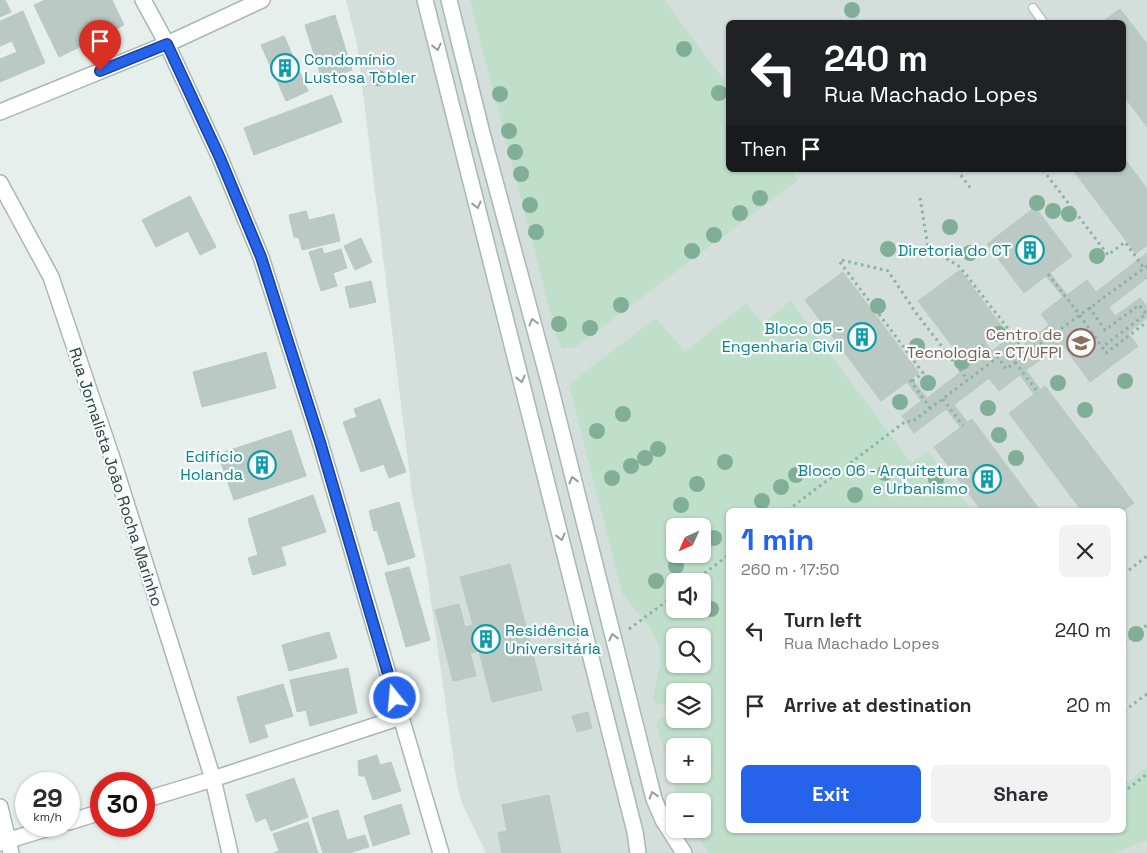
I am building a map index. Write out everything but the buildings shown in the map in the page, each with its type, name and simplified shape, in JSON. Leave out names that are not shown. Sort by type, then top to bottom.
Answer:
[{"type":"street","points":[[143,0],[167,44],[220,158],[261,257],[320,442],[441,853]]},
{"type":"street","points":[[0,112],[167,44],[262,0]]},
{"type":"street","points":[[425,0],[630,814],[638,853]]},
{"type":"street","points":[[449,0],[482,133],[549,382],[654,799],[663,820],[684,853]]},
{"type":"street","name":"Rua Jornalista João Rocha Marinho","points":[[0,183],[51,278],[112,458],[213,779],[230,853]]},
{"type":"street","points":[[155,797],[401,717]]},
{"type":"street","points":[[0,807],[6,845],[27,837]]},
{"type":"lane","points":[[1033,8],[1042,20]]},
{"type":"path","points":[[960,172],[971,189]]},
{"type":"path","points":[[791,508],[906,421],[912,422],[998,357],[1006,369],[1146,267],[1125,242],[1108,255],[1045,172]]},
{"type":"path","points":[[920,198],[928,247],[960,267],[1027,353]]},
{"type":"path","points":[[931,408],[910,381],[924,373],[841,261],[888,271],[916,313],[968,380]]},
{"type":"path","points":[[1048,274],[1106,353],[1147,322]]},
{"type":"path","points":[[1089,307],[1106,330],[1140,306],[1146,314],[1102,346]]},
{"type":"path","points":[[981,345],[993,361]]},
{"type":"path","points":[[1015,362],[1036,391]]},
{"type":"path","points":[[943,399],[963,426]]},
{"type":"path","points":[[1126,572],[1147,556]]},
{"type":"path","points":[[705,573],[726,557]]},
{"type":"path","points":[[613,639],[666,601]]},
{"type":"path","points":[[1126,641],[1147,625]]},
{"type":"path","points":[[1126,710],[1147,694]]},
{"type":"path","points":[[1126,784],[1129,788],[1147,774]]},
{"type":"shaded area","points":[[346,0],[1147,0],[1147,853],[486,853],[462,803],[457,784],[426,567],[412,494],[357,44]]},
{"type":"green space","points":[[470,0],[664,0],[726,83],[726,172],[792,172],[798,180],[577,346],[562,348],[557,338]]},
{"type":"green space","points":[[791,301],[911,463],[928,451],[971,508],[726,508],[726,833],[1126,833],[1126,783],[1147,767],[1147,840],[1114,853],[709,853],[698,838],[711,838],[711,793],[677,793],[674,783],[711,783],[711,738],[666,738],[666,757],[656,723],[666,716],[666,728],[711,728],[711,683],[666,683],[666,703],[659,705],[653,699],[660,664],[660,648],[651,629],[622,593],[569,384],[656,318],[685,352],[746,303],[763,324]]},
{"type":"place","name":"Condomínio Lustosa Tobler","points":[[285,68]]},
{"type":"place","name":"Diretoria do CT","points":[[1030,250]]},
{"type":"place","name":"Bloco 05 - Engenharia Civil","points":[[862,337]]},
{"type":"place","name":"Centro de Tecnologia - CT/UFPI","points":[[1081,343]]},
{"type":"place","name":"Edifício Holanda","points":[[262,465]]},
{"type":"place","name":"Bloco 06 - Arquitetura e Urbanismo","points":[[987,479]]},
{"type":"place","name":"Residência Universitária","points":[[486,639]]},
{"type":"route","points":[[100,71],[167,44],[220,158],[261,257],[320,442],[395,698]]}]
